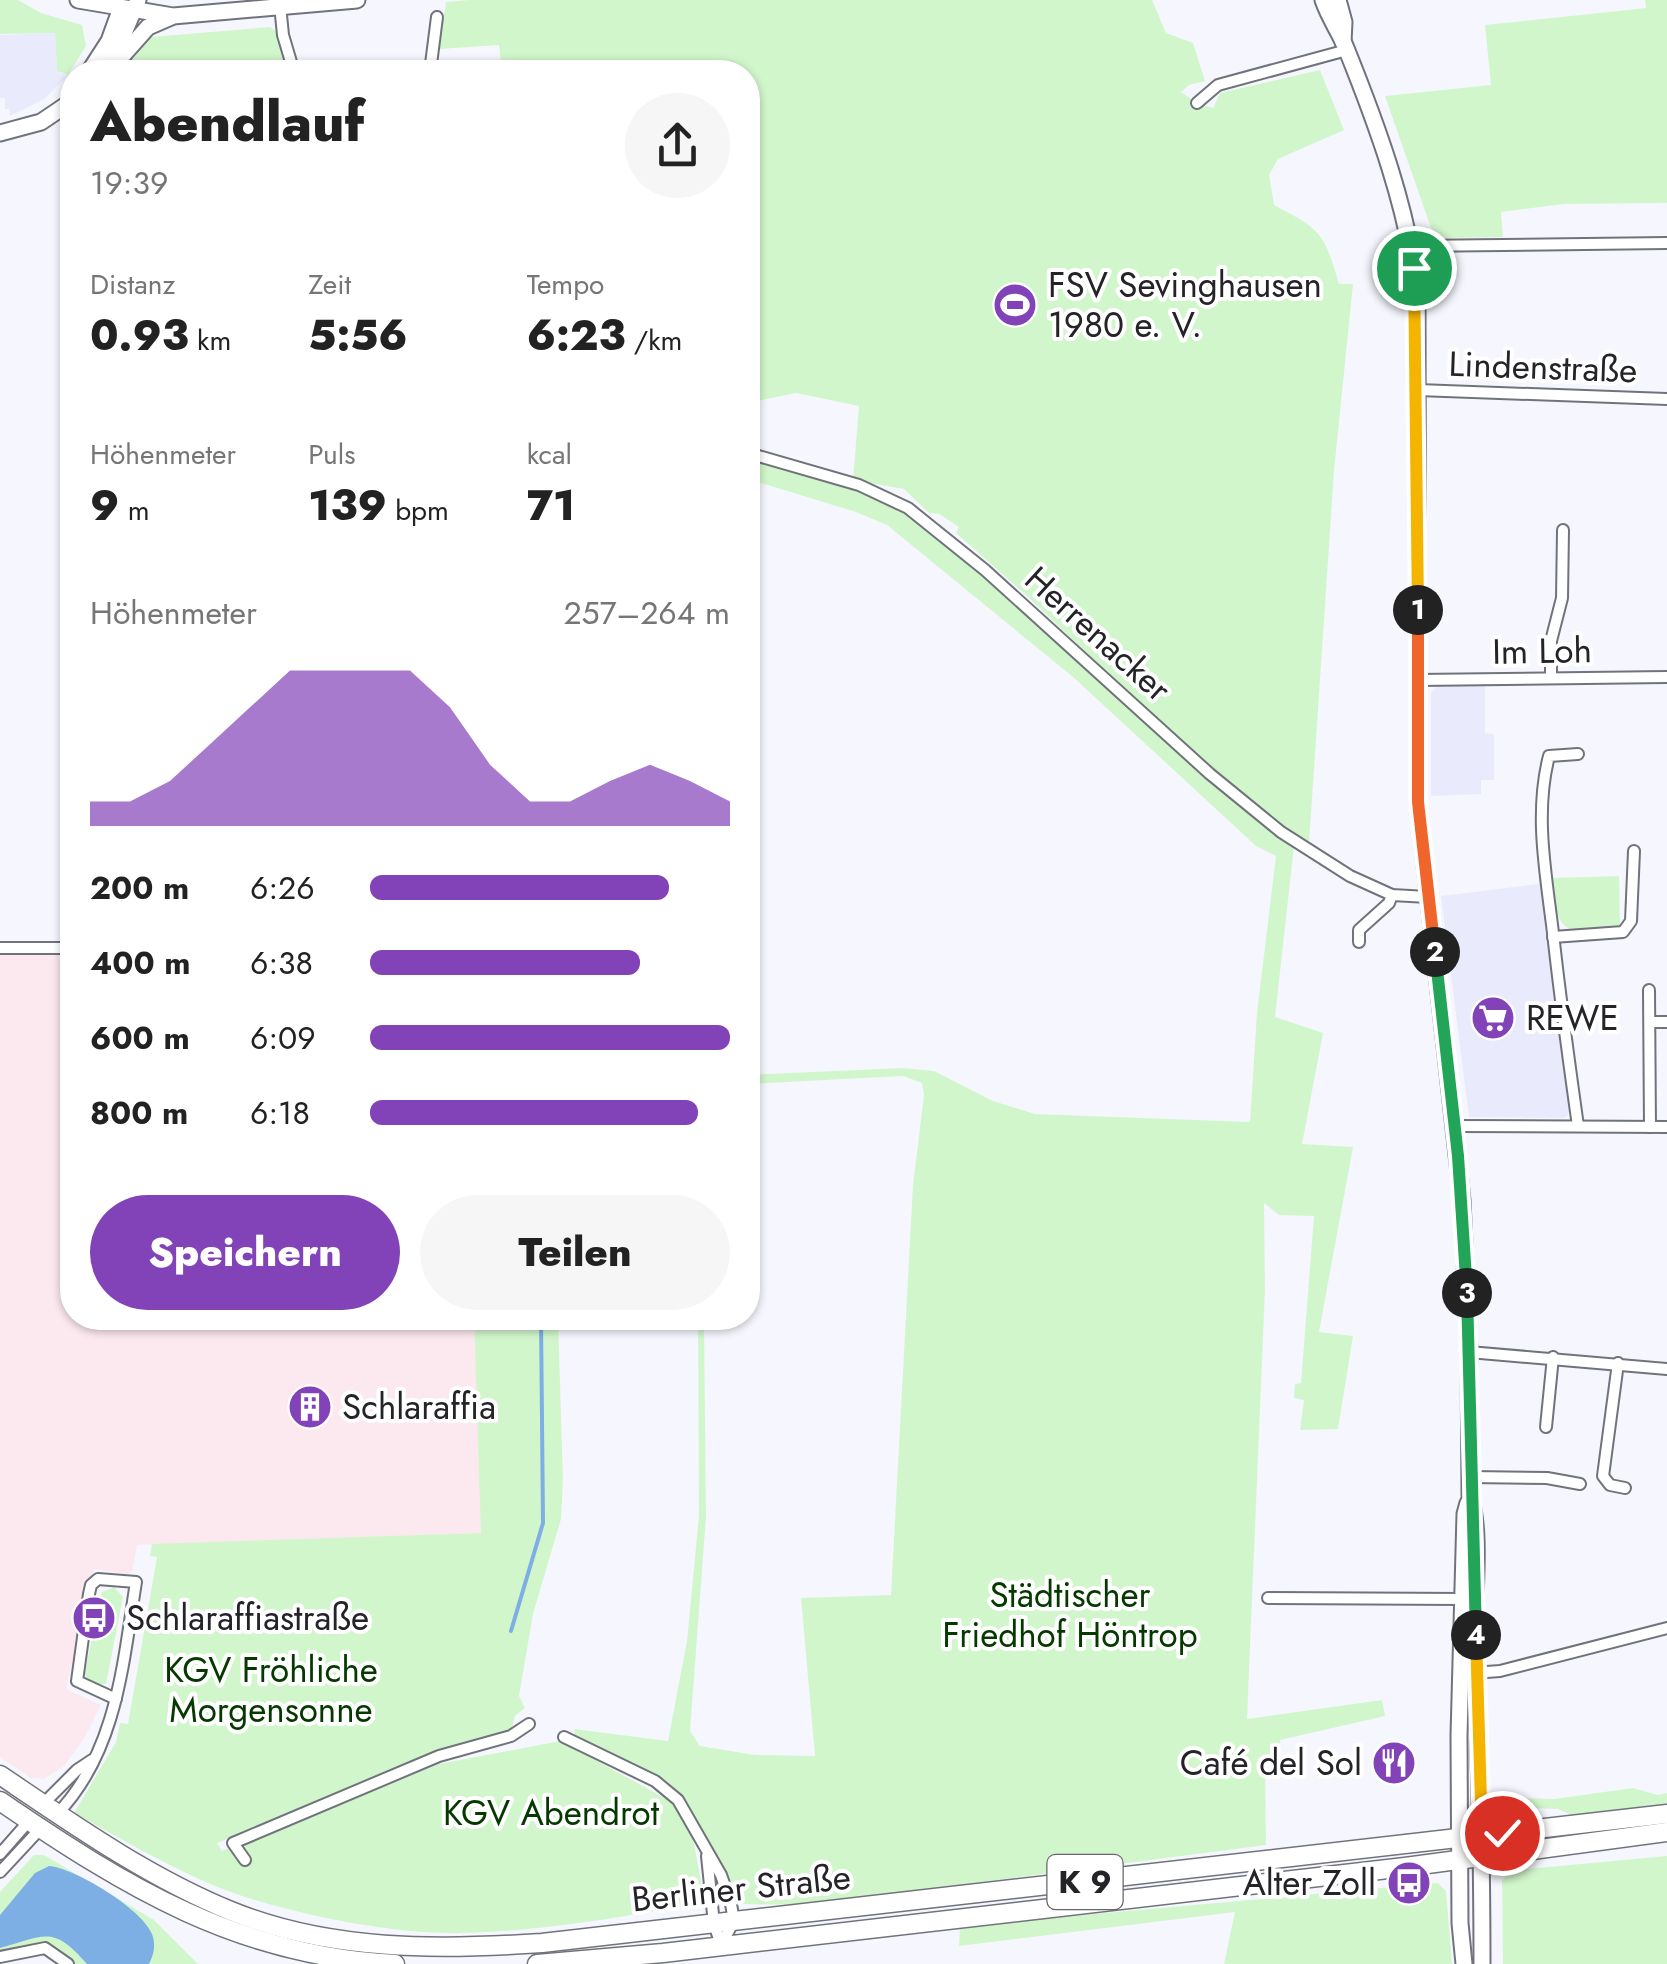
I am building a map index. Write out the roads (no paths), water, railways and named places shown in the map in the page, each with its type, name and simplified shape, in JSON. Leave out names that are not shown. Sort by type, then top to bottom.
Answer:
[{"type":"main road","points":[[78,0],[131,5],[173,16]]},
{"type":"main road","points":[[119,60],[148,27],[173,16],[280,3],[357,0]]},
{"type":"main road","points":[[1323,0],[1331,25],[1345,46],[1394,184],[1411,246],[1416,291],[1418,802],[1456,1126],[1469,1352],[1470,1486],[1465,1514],[1469,1673],[1459,1838],[1464,1964]]},
{"type":"main road","points":[[1338,0],[1345,46]]},
{"type":"main road","points":[[112,60],[131,5]]},
{"type":"main road","points":[[96,60],[131,5]]},
{"type":"main road","points":[[0,133],[40,122],[60,110]]},
{"type":"main road","points":[[1469,1673],[1482,1835],[1482,1964]]},
{"type":"main road","name":"Berliner Straße","points":[[0,1775],[188,1892],[256,1920],[329,1938],[380,1945],[488,1947],[714,1924],[1667,1814]]},
{"type":"main road","points":[[0,1801],[143,1893],[209,1924],[328,1957],[394,1964]]},
{"type":"main road","points":[[35,1824],[51,1808]]},
{"type":"main road","name":"Berliner Straße","points":[[537,1964],[1482,1858],[1667,1832]]},
{"type":"street","points":[[280,3],[290,60]]},
{"type":"street","points":[[432,60],[437,17]]},
{"type":"street","points":[[1196,103],[1218,85],[1345,46]]},
{"type":"street","points":[[1411,246],[1667,243]]},
{"type":"street","name":"Lindenstraße","points":[[1418,390],[1667,399]]},
{"type":"street","name":"Herrenacker","points":[[760,456],[859,485],[908,508],[1028,607],[1243,802],[1320,858],[1392,895],[1428,897]]},
{"type":"street","points":[[1551,678],[1551,641],[1562,598],[1564,530]]},
{"type":"street","name":"Im Loh","points":[[1417,680],[1667,677]]},
{"type":"street","points":[[1578,754],[1550,756],[1543,782],[1540,822],[1578,1126]]},
{"type":"street","points":[[1553,937],[1623,932],[1631,921],[1634,851]]},
{"type":"street","points":[[1359,942],[1360,930],[1392,895]]},
{"type":"street","points":[[0,948],[60,948]]},
{"type":"street","points":[[1649,990],[1650,1127]]},
{"type":"street","points":[[1650,1022],[1667,1022]]},
{"type":"street","points":[[1456,1126],[1667,1127]]},
{"type":"street","points":[[1469,1352],[1667,1369]]},
{"type":"street","points":[[1546,1427],[1552,1357]]},
{"type":"street","points":[[1618,1364],[1603,1476],[1610,1485],[1625,1488]]},
{"type":"street","points":[[1470,1486],[1547,1478],[1580,1484]]},
{"type":"street","points":[[51,1808],[88,1778],[116,1699],[136,1582],[98,1579],[91,1585],[77,1681],[116,1699]]},
{"type":"street","points":[[1268,1598],[1470,1599]]},
{"type":"street","points":[[1469,1673],[1500,1670],[1667,1628]]},
{"type":"street","points":[[245,1860],[233,1843],[439,1756],[511,1736],[530,1724]]},
{"type":"street","points":[[564,1737],[654,1781],[678,1800],[720,1875],[734,1921],[721,1945]]},
{"type":"street","points":[[51,1808],[77,1770],[92,1760]]},
{"type":"street","points":[[0,1854],[35,1824]]},
{"type":"street","points":[[0,1872],[35,1824]]},
{"type":"street","points":[[707,1850],[714,1924],[721,1945]]},
{"type":"street","points":[[0,1957],[45,1948],[68,1964]]},
{"type":"water","points":[[49,1866],[90,1882],[135,1913],[152,1934],[154,1949],[149,1964],[87,1964],[66,1943],[48,1936],[0,1948],[0,1915],[35,1873]]},
{"type":"waterway","points":[[511,1631],[543,1523],[541,1330]]},
{"type":"place","name":"FSV Sevinghausen 1980 e. V.","points":[[1015,305]]},
{"type":"place","name":"REWE","points":[[1493,1018]]},
{"type":"place","name":"Schlaraffia","points":[[310,1407]]},
{"type":"place","name":"Schlaraffiastraße","points":[[94,1618]]},
{"type":"place","name":"Café del Sol","points":[[1394,1763]]},
{"type":"place","name":"Alter Zoll","points":[[1409,1883]]},
{"type":"park label","name":"Städtischer Friedhof Höntrop","points":[[1070,1615]]},
{"type":"park label","name":"KGV Fröhliche Morgensonne","points":[[271,1690]]},
{"type":"park label","name":"KGV Abendrot","points":[[551,1813]]}]
